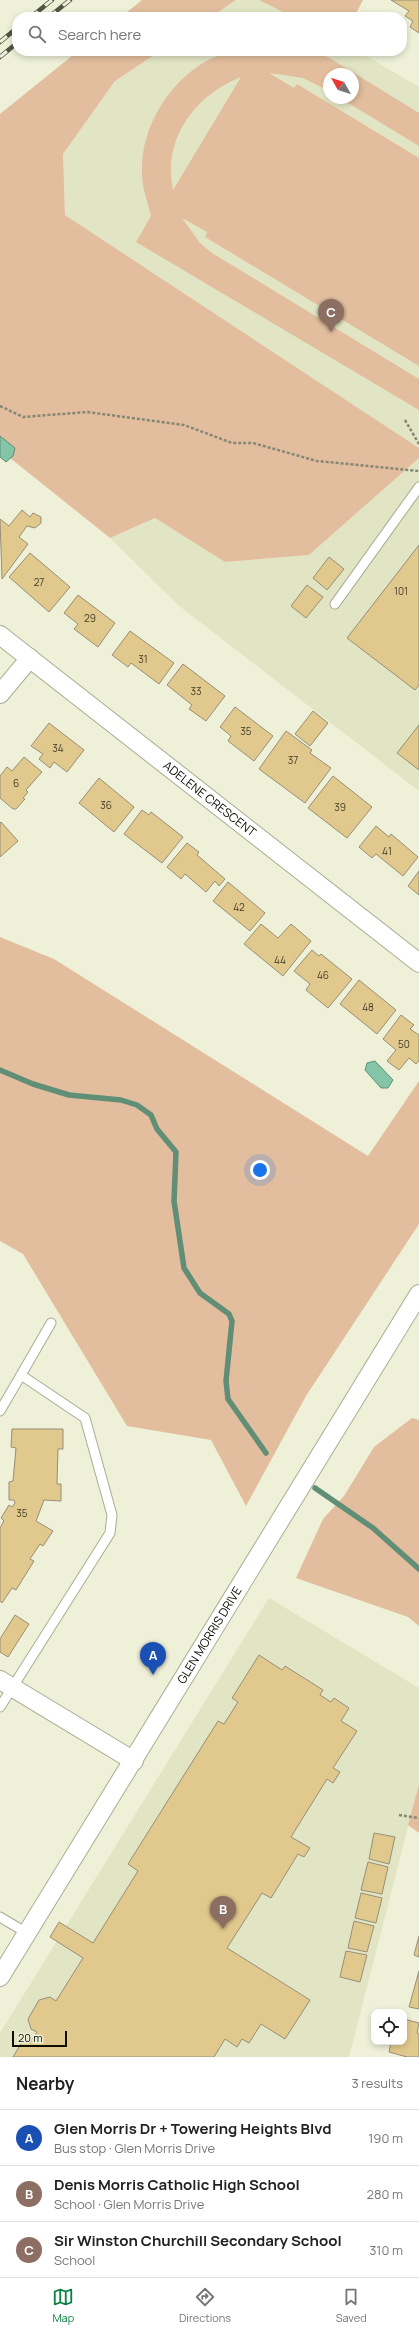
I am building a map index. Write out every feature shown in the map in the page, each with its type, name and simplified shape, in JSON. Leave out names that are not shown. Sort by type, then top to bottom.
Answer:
[{"type":"street","name":"ADELENE CRESCENT","points":[[0,635],[419,963]]},
{"type":"street","points":[[0,694],[30,658]]},
{"type":"street","name":"GLEN MORRIS DRIVE","points":[[0,1977],[134,1761],[419,1294]]},
{"type":"street","points":[[6,1683],[134,1761]]},
{"type":"lane","points":[[335,604],[419,486]]},
{"type":"lane","points":[[0,1411],[51,1323]]},
{"type":"lane","points":[[0,1707],[6,1683],[110,1533],[112,1515],[85,1418],[22,1375]]},
{"type":"lane","points":[[0,1917],[27,1933]]},
{"type":"path","points":[[0,406],[23,417],[87,412],[184,425],[232,443],[253,443],[317,461],[419,471]]},
{"type":"path","points":[[405,420],[419,444]]},
{"type":"path","points":[[399,1815],[419,1818]]},
{"type":"shaded area","points":[[142,0],[236,0],[218,12],[127,12]]},
{"type":"shaded area","points":[[236,0],[259,0],[283,12],[218,12]]},
{"type":"shaded area","points":[[259,0],[363,0],[357,12],[283,12]]},
{"type":"shaded area","points":[[72,56],[152,56],[115,81],[63,154],[65,215],[419,448],[419,458],[309,555],[225,562],[155,518],[110,538],[0,450],[0,114]]},
{"type":"shaded area","points":[[152,56],[366,56],[419,87],[419,448],[65,215],[63,154],[115,81]]},
{"type":"shaded area","points":[[217,56],[328,57],[346,68],[323,68],[323,88],[303,78],[269,73],[294,88],[297,84],[323,100],[323,104],[330,104],[419,158],[419,366],[205,237],[207,232],[182,218],[200,243],[212,253],[419,379],[419,410],[136,242],[151,216],[144,190],[142,174],[146,140],[151,124],[159,108],[169,94],[194,69]],"holes":[[[241,77],[173,190],[171,171],[173,153],[178,137],[186,121],[196,107],[209,95],[224,85]]]},
{"type":"shaded area","points":[[359,76],[419,113],[419,146],[350,104],[359,104]]},
{"type":"shaded area","points":[[0,436],[15,448],[13,456],[6,462],[0,457]]},
{"type":"shaded area","points":[[419,458],[419,791],[178,605],[110,538],[155,518],[225,562],[309,555]]},
{"type":"shaded area","points":[[0,937],[54,959],[368,1156],[419,1081],[419,1224],[306,1396],[246,1506],[211,1440],[127,1426],[23,1254],[0,1241]]},
{"type":"shaded area","points":[[375,1061],[393,1080],[388,1088],[381,1088],[365,1070],[367,1063]]},
{"type":"shaded area","points":[[412,1418],[419,1420],[419,1626],[408,1617],[296,1578],[323,1519],[344,1496],[374,1447]]},
{"type":"shaded area","points":[[269,1598],[419,1688],[419,1784],[349,2057],[0,2057],[0,2033]]},
{"type":"shaded area","points":[[419,1784],[419,1833],[408,1825]]},
{"type":"building","points":[[391,0],[419,0],[419,33],[410,27],[413,21],[407,17],[409,11]]},
{"type":"building","points":[[22,510],[30,517],[33,513],[41,517],[41,523],[35,528],[27,526],[19,537],[28,544],[2,579],[0,519],[9,526]]},
{"type":"building","points":[[419,545],[419,685],[415,690],[347,638]]},
{"type":"building","points":[[30,553],[70,587],[49,612],[9,577]]},
{"type":"building","points":[[329,557],[344,569],[327,590],[313,578]]},
{"type":"building","points":[[307,585],[323,597],[306,618],[291,606]]},
{"type":"building","points":[[78,595],[115,623],[98,647],[74,629],[78,624],[64,613]]},
{"type":"building","points":[[130,631],[174,663],[159,684],[131,663],[128,667],[112,655]]},
{"type":"building","points":[[183,664],[225,696],[206,721],[189,709],[192,705],[167,685]]},
{"type":"building","points":[[235,707],[273,736],[254,761],[228,741],[231,736],[220,727]]},
{"type":"building","points":[[313,711],[328,723],[310,746],[295,734]]},
{"type":"building","points":[[49,723],[84,750],[67,772],[54,762],[50,768],[39,759],[43,754],[31,746]]},
{"type":"building","points":[[419,725],[419,770],[397,753]]},
{"type":"building","points":[[286,731],[312,750],[310,753],[331,768],[305,803],[259,769]]},
{"type":"building","points":[[24,757],[42,772],[26,790],[28,792],[23,798],[25,799],[16,809],[13,809],[0,798],[0,776],[7,767],[12,771]]},
{"type":"building","points":[[333,776],[372,807],[347,838],[308,808]]},
{"type":"building","points":[[99,778],[134,807],[114,832],[79,803]]},
{"type":"building","points":[[142,810],[149,815],[151,812],[183,837],[162,863],[124,834]]},
{"type":"building","points":[[1,822],[18,841],[0,857],[0,823]]},
{"type":"building","points":[[376,826],[389,837],[391,834],[418,857],[403,876],[376,854],[372,858],[359,847]]},
{"type":"building","points":[[187,843],[199,852],[197,855],[225,879],[219,886],[215,881],[206,892],[185,874],[181,879],[167,867]]},
{"type":"building","points":[[419,871],[419,895],[408,886]]},
{"type":"building","points":[[228,882],[265,913],[250,931],[213,901]]},
{"type":"building","points":[[261,924],[278,938],[291,924],[311,941],[283,976],[244,944]]},
{"type":"building","points":[[312,950],[319,956],[321,954],[352,979],[328,1008],[306,990],[310,984],[294,971]]},
{"type":"building","points":[[359,980],[396,1010],[377,1034],[340,1004]]},
{"type":"building","points":[[401,1015],[414,1025],[410,1029],[419,1035],[419,1061],[416,1064],[409,1058],[399,1070],[387,1061],[396,1050],[383,1039]]},
{"type":"building","points":[[12,1429],[63,1429],[63,1449],[58,1449],[57,1484],[61,1484],[61,1501],[44,1500],[36,1521],[53,1531],[43,1546],[40,1544],[30,1559],[34,1561],[16,1590],[12,1588],[2,1603],[0,1601],[0,1528],[4,1521],[1,1518],[9,1505],[12,1507],[15,1503],[14,1500],[9,1500],[9,1482],[13,1481],[16,1448],[11,1447]]},
{"type":"building","points":[[15,1615],[29,1624],[8,1657],[0,1652],[0,1639]]},
{"type":"building","points":[[259,1655],[282,1670],[285,1666],[323,1690],[320,1695],[331,1702],[334,1698],[349,1708],[341,1721],[357,1731],[333,1768],[340,1772],[333,1783],[327,1779],[291,1837],[310,1848],[304,1857],[298,1854],[271,1898],[262,1893],[227,1948],[310,2000],[285,2039],[261,2024],[249,2043],[242,2039],[237,2047],[225,2039],[214,2057],[13,2057],[25,2037],[31,2041],[37,2032],[31,2029],[28,2019],[39,2000],[50,1997],[56,2001],[83,1958],[50,1937],[59,1922],[93,1943],[138,1871],[128,1864],[218,1721],[224,1724],[238,1702],[232,1698]]},
{"type":"building","points":[[374,1833],[395,1837],[389,1864],[369,1859]]},
{"type":"building","points":[[368,1862],[388,1867],[382,1894],[361,1890]]},
{"type":"building","points":[[361,1893],[382,1898],[376,1923],[355,1918]]},
{"type":"building","points":[[354,1921],[374,1926],[367,1952],[348,1948]]},
{"type":"building","points":[[419,1936],[419,1957],[414,1955]]},
{"type":"building","points":[[346,1951],[367,1955],[360,1982],[340,1977]]},
{"type":"building","points":[[419,1971],[419,2009],[409,2007]]},
{"type":"building","points":[[407,2020],[419,2023],[417,2033],[419,2034],[419,2057],[407,2057],[389,2052],[390,2045],[407,2045]]},
{"type":"waterway","points":[[0,1070],[33,1084],[69,1095],[121,1100],[137,1105],[151,1115],[157,1129],[176,1152],[174,1201],[184,1268],[200,1293],[229,1314],[232,1321],[226,1381],[228,1399],[266,1453]]},
{"type":"waterway","points":[[315,1488],[373,1528],[419,1569]]},
{"type":"railway","points":[[37,12],[52,0]]},
{"type":"railway","points":[[55,12],[70,0]]},
{"type":"railway","points":[[0,42],[12,32]]},
{"type":"railway","points":[[0,57],[12,47]]},
{"type":"place","name":"Sir Winston Churchill Secondary School","points":[[331,332]]},
{"type":"place","name":"Glen Morris Dr + Towering Heights Blvd","points":[[153,1675]]},
{"type":"place","name":"Denis Morris Catholic High School","points":[[223,1929]]}]
